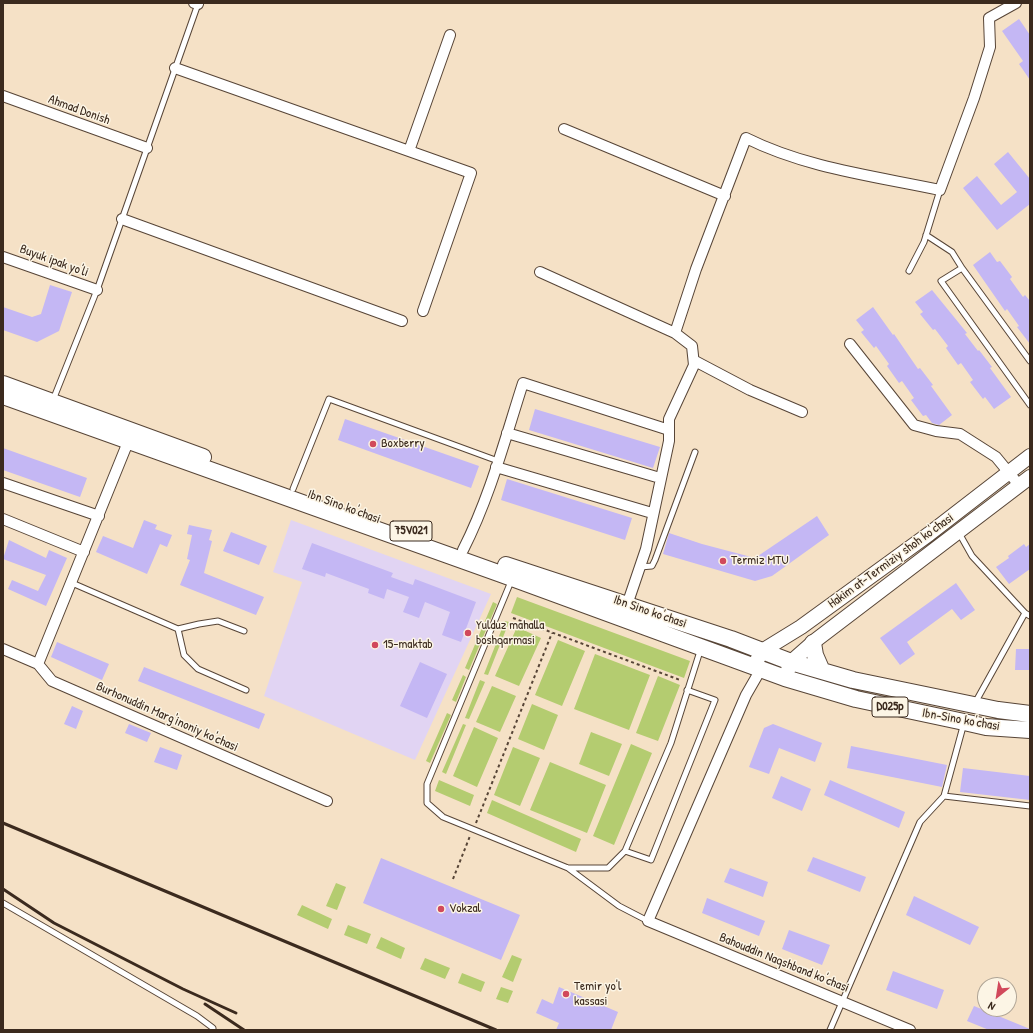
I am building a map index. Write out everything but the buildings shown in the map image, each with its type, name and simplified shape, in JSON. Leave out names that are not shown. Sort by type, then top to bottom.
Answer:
[{"type":"main road","name":"Ibn Sino ko'chasi","points":[[3,384],[463,550],[791,662],[822,671]]},
{"type":"main road","name":"Ibn Sino ko'chasi","points":[[3,396],[128,442],[512,578],[701,648],[758,667]]},
{"type":"main road","name":"Hakim at-Termiziy shoh ko'chasi","points":[[762,651],[801,627],[922,539],[1030,456]]},
{"type":"main road","name":"Hakim at-Termiziy shoh ko'chasi","points":[[784,678],[791,662],[812,643],[1025,481]]},
{"type":"main road","points":[[812,643],[815,655],[822,671]]},
{"type":"main road","points":[[758,667],[762,651]]},
{"type":"main road","name":"Ibn-Sino ko'chasi","points":[[758,667],[784,678],[856,699],[986,727],[1030,730]]},
{"type":"main road","name":"Ibn-Sino ko'chasi","points":[[822,671],[852,680],[974,705],[1030,714]]},
{"type":"street","points":[[675,333],[696,269],[746,138],[772,151],[806,162],[940,190],[964,126],[990,47],[989,18],[1016,3]]},
{"type":"street","points":[[409,151],[450,35]]},
{"type":"street","points":[[175,68],[471,173],[423,311]]},
{"type":"street","name":"Ahmad Donish","points":[[3,96],[147,148]]},
{"type":"street","points":[[564,129],[725,196]]},
{"type":"street","points":[[122,219],[402,321]]},
{"type":"street","name":"Buyuk ipak yo'li","points":[[3,257],[97,290]]},
{"type":"street","points":[[540,272],[675,333],[692,346],[695,361],[669,420],[669,441],[640,567],[627,605]]},
{"type":"street","points":[[850,344],[914,425],[936,431],[960,434],[996,457],[1009,472],[1025,481]]},
{"type":"street","points":[[695,361],[750,390],[802,412]]},
{"type":"street","points":[[463,550],[477,522],[522,383],[669,430]]},
{"type":"street","points":[[507,433],[660,478]]},
{"type":"street","points":[[38,664],[128,442]]},
{"type":"street","points":[[497,464],[652,513]]},
{"type":"street","points":[[3,483],[99,516]]},
{"type":"street","points":[[3,519],[84,552]]},
{"type":"street","name":"Burhonuddin Marg'inoniy ko'chasi","points":[[3,648],[38,664],[52,681],[326,801]]},
{"type":"street","points":[[648,921],[758,667]]},
{"type":"street","name":"Bahouddin Naqshband ko'chasi","points":[[648,921],[910,1030]]},
{"type":"lane","points":[[52,402],[97,290],[197,3]]},
{"type":"lane","points":[[909,271],[926,235],[940,190]]},
{"type":"lane","points":[[926,235],[952,252],[1030,361]]},
{"type":"lane","points":[[962,268],[940,281],[1030,405]]},
{"type":"lane","points":[[293,489],[329,399],[497,464]]},
{"type":"lane","points":[[640,567],[652,566],[655,560],[695,452]]},
{"type":"lane","points":[[958,532],[972,556],[1027,614],[974,705]]},
{"type":"lane","points":[[512,578],[428,784],[427,803],[442,817],[568,868],[619,906],[648,921]]},
{"type":"lane","points":[[72,583],[178,630],[199,624],[218,621],[244,631]]},
{"type":"lane","points":[[178,630],[184,655],[198,668],[246,690]]},
{"type":"lane","points":[[568,868],[608,868],[625,851],[671,743],[701,648]]},
{"type":"lane","points":[[625,851],[651,860],[714,700],[687,690]]},
{"type":"lane","points":[[830,1030],[920,822],[944,796],[964,722]]},
{"type":"lane","points":[[944,796],[1030,806]]},
{"type":"lane","points":[[3,903],[197,1016],[213,1028],[213,1030]]},
{"type":"path","points":[[512,618],[680,680]]},
{"type":"path","points":[[453,880],[552,633]]},
{"type":"shaded area","name":"15-maktab","points":[[291,520],[491,594],[415,760],[264,696],[302,582],[273,572]]},
{"type":"green space","points":[[517,597],[690,661],[684,678],[511,613]]},
{"type":"green space","points":[[493,602],[497,604],[469,670],[465,668]]},
{"type":"green space","points":[[505,621],[509,622],[488,675],[484,674]]},
{"type":"green space","points":[[517,627],[541,638],[519,686],[495,676]]},
{"type":"green space","points":[[558,640],[585,651],[562,706],[535,695]]},
{"type":"green space","points":[[595,654],[650,675],[629,730],[574,709]]},
{"type":"green space","points":[[463,675],[466,677],[456,702],[452,700]]},
{"type":"green space","points":[[658,676],[680,685],[658,741],[636,733]]},
{"type":"green space","points":[[480,680],[485,682],[469,719],[465,718]]},
{"type":"green space","points":[[492,686],[516,696],[500,732],[476,722]]},
{"type":"green space","points":[[532,704],[558,715],[544,750],[518,739]]},
{"type":"green space","points":[[447,713],[451,715],[430,763],[426,761]]},
{"type":"green space","points":[[463,724],[466,725],[446,774],[442,772]]},
{"type":"green space","points":[[474,727],[498,738],[477,787],[453,776]]},
{"type":"green space","points":[[591,732],[622,744],[609,776],[579,764]]},
{"type":"green space","points":[[631,744],[652,753],[614,845],[593,836]]},
{"type":"green space","points":[[513,747],[540,758],[520,806],[494,795]]},
{"type":"green space","points":[[550,762],[606,785],[587,833],[530,810]]},
{"type":"green space","points":[[439,780],[474,795],[470,806],[435,791]]},
{"type":"green space","points":[[492,800],[581,839],[576,852],[487,813]]},
{"type":"green space","points":[[336,883],[346,887],[337,910],[326,906]]},
{"type":"green space","points":[[302,905],[332,919],[328,929],[297,915]]},
{"type":"green space","points":[[348,925],[371,934],[367,944],[344,935]]},
{"type":"green space","points":[[381,937],[405,948],[401,959],[376,948]]},
{"type":"green space","points":[[512,955],[522,959],[513,982],[502,977]]},
{"type":"green space","points":[[425,958],[450,968],[445,979],[420,969]]},
{"type":"green space","points":[[462,973],[485,982],[481,992],[458,983]]},
{"type":"green space","points":[[501,987],[513,991],[508,1003],[496,999]]},
{"type":"railway","points":[[3,823],[496,1030]]},
{"type":"railway","points":[[3,889],[54,923],[183,989],[236,1013]]},
{"type":"railway","points":[[205,1004],[244,1030]]},
{"type":"place","name":"Boxberry","points":[[373,444]]},
{"type":"place","name":"Termiz MTU","points":[[723,561]]},
{"type":"place","name":"Yulduz mahalla boshqarmasi","points":[[468,633]]},
{"type":"place","name":"15-maktab","points":[[375,645]]},
{"type":"place","name":"Vokzal","points":[[441,909]]},
{"type":"place","name":"Temir yo'l kassasi","points":[[566,994]]}]
